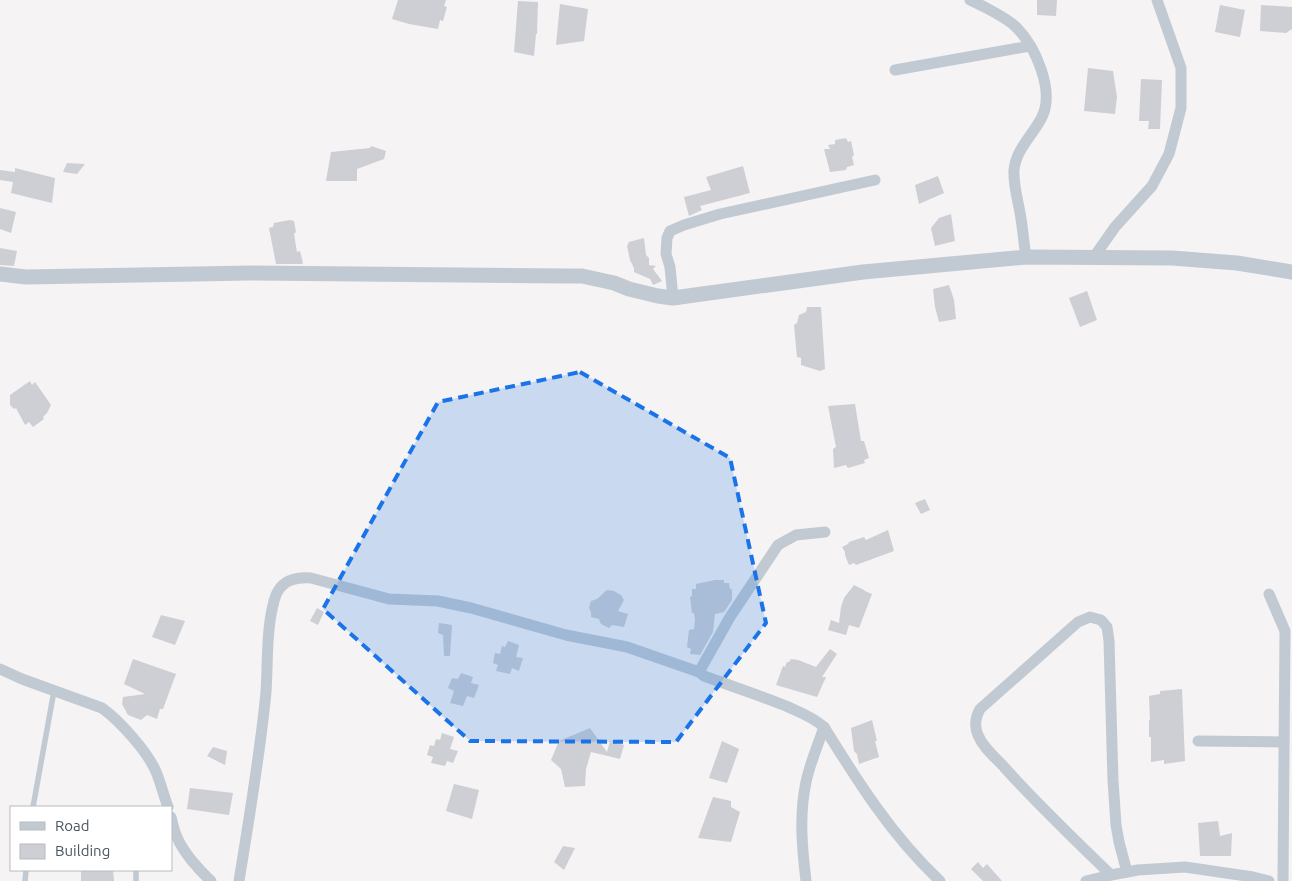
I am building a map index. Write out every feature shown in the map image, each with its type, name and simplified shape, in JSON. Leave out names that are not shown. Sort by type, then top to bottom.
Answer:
[{"type":"street","points":[[970,0],[1016,27],[1030,46],[1041,67],[1046,86],[1042,117],[1018,154],[1014,171],[1014,182],[1022,221],[1026,256]]},
{"type":"street","points":[[1094,258],[1115,227],[1152,186],[1169,154],[1181,108],[1181,68],[1157,0]]},
{"type":"street","points":[[895,70],[1030,46]]},
{"type":"street","points":[[673,298],[670,267],[666,254],[667,238],[670,231],[720,214],[875,180]]},
{"type":"street","points":[[0,274],[26,277],[251,273],[582,276],[614,283],[639,292],[673,298],[863,272],[1026,256],[1172,258],[1237,263],[1292,272]]},
{"type":"street","points":[[699,672],[730,618],[778,545],[796,535],[825,532]]},
{"type":"street","points":[[239,881],[266,692],[271,612],[277,591],[284,583],[300,577],[311,578],[389,599],[438,601],[471,608],[566,635],[627,647],[699,672],[704,676],[816,719],[824,727],[859,783],[897,836],[940,881]]},
{"type":"street","points":[[1269,594],[1285,631],[1282,881]]},
{"type":"street","points":[[1111,875],[1025,790],[987,748],[978,735],[975,722],[980,709],[1078,622],[1090,617],[1101,620],[1107,627],[1116,825],[1127,872]]},
{"type":"street","points":[[0,669],[102,708],[119,722],[150,761],[157,773],[168,806]]},
{"type":"street","points":[[806,881],[802,853],[801,818],[806,781],[824,727]]},
{"type":"street","points":[[1198,741],[1283,742]]},
{"type":"street","points":[[172,824],[174,838],[202,873],[211,881]]},
{"type":"street","points":[[1086,881],[1127,872],[1185,866],[1269,881]]},
{"type":"lane","points":[[33,806],[54,691]]},
{"type":"highlighted area","points":[[580,372],[730,458],[766,623],[676,742],[470,741],[323,609],[438,402]]},
{"type":"building","points":[[398,0],[446,0],[444,6],[447,7],[443,21],[440,20],[438,29],[392,19]]},
{"type":"building","points":[[1037,0],[1057,0],[1056,16],[1037,15]]},
{"type":"building","points":[[518,1],[538,2],[534,56],[514,52]]},
{"type":"building","points":[[560,4],[588,9],[584,41],[556,45]]},
{"type":"building","points":[[1220,5],[1245,10],[1240,37],[1215,32]]},
{"type":"building","points":[[1261,5],[1292,7],[1292,29],[1286,33],[1260,31]]},
{"type":"building","points":[[1088,68],[1113,71],[1117,97],[1115,114],[1084,111]]},
{"type":"building","points":[[1141,79],[1162,80],[1160,129],[1148,129],[1149,121],[1139,121]]},
{"type":"building","points":[[846,138],[848,142],[851,141],[854,165],[847,167],[846,170],[830,172],[824,149],[830,149],[828,145],[835,144],[835,140]]},
{"type":"building","points":[[371,146],[386,151],[384,159],[357,169],[357,181],[326,181],[331,152],[370,148]]},
{"type":"building","points":[[67,163],[85,164],[77,174],[63,172]]},
{"type":"building","points":[[743,166],[750,193],[700,206],[702,210],[689,216],[684,197],[711,190],[706,177]]},
{"type":"building","points":[[15,168],[55,178],[52,203],[11,193],[13,182],[0,180],[0,170],[15,172]]},
{"type":"building","points":[[938,176],[944,193],[919,204],[915,185]]},
{"type":"building","points":[[0,208],[16,212],[11,233],[0,229]]},
{"type":"building","points":[[951,214],[955,241],[935,246],[931,228],[939,218]]},
{"type":"building","points":[[294,221],[297,252],[300,251],[303,263],[276,264],[269,228],[273,227],[274,223]]},
{"type":"building","points":[[644,238],[649,265],[656,266],[653,269],[662,281],[653,285],[650,279],[634,272],[627,246],[629,242]]},
{"type":"building","points":[[0,248],[17,251],[14,266],[0,265]]},
{"type":"building","points":[[949,285],[954,300],[956,319],[939,322],[933,289]]},
{"type":"building","points":[[1087,291],[1097,320],[1080,327],[1069,298]]},
{"type":"building","points":[[807,307],[821,307],[825,369],[820,371],[801,365],[801,358],[797,357],[794,325],[797,323],[799,315],[806,312]]},
{"type":"building","points":[[30,381],[32,385],[35,382],[51,405],[43,417],[44,419],[33,427],[29,422],[25,425],[16,408],[14,409],[10,405],[10,395]]},
{"type":"building","points":[[855,404],[861,441],[864,441],[869,458],[864,460],[865,463],[848,468],[846,465],[834,468],[833,449],[836,447],[828,406]]},
{"type":"building","points":[[925,499],[930,510],[921,514],[915,503]]},
{"type":"building","points":[[888,530],[894,551],[856,565],[854,563],[849,565],[842,547],[849,542],[864,537],[866,540]]},
{"type":"building","points":[[724,580],[724,583],[729,583],[730,589],[732,589],[732,600],[724,612],[715,614],[713,632],[700,655],[690,654],[691,649],[687,647],[689,630],[694,629],[695,620],[690,597],[692,596],[692,589],[696,589],[696,584]]},
{"type":"building","points":[[854,585],[872,594],[859,628],[849,625],[846,635],[828,630],[831,620],[839,623],[844,598]]},
{"type":"building","points":[[607,590],[621,595],[624,600],[618,611],[628,614],[624,627],[612,625],[609,628],[601,624],[599,619],[591,617],[589,608],[591,601],[597,599]]},
{"type":"building","points":[[317,608],[324,612],[318,625],[310,621]]},
{"type":"building","points":[[161,615],[185,621],[175,645],[152,637]]},
{"type":"building","points":[[439,623],[452,625],[450,656],[444,656],[443,635],[438,633]]},
{"type":"building","points":[[508,641],[519,645],[516,657],[523,658],[519,671],[512,668],[510,674],[496,671],[498,665],[493,663],[495,653],[500,654],[502,646],[505,647]]},
{"type":"building","points":[[830,649],[837,654],[822,677],[826,677],[817,697],[776,685],[783,666],[785,667],[791,659],[816,667]]},
{"type":"building","points":[[133,659],[176,674],[163,709],[160,709],[157,719],[147,715],[141,720],[128,715],[122,704],[123,697],[145,694],[124,684]]},
{"type":"building","points":[[461,673],[473,677],[471,683],[479,685],[474,698],[467,696],[463,706],[450,703],[454,691],[448,688],[452,678],[458,679]]},
{"type":"building","points":[[1182,689],[1185,761],[1164,764],[1164,760],[1151,762],[1149,696],[1160,694],[1160,691]]},
{"type":"building","points":[[872,720],[879,757],[859,764],[857,754],[854,751],[851,728]]},
{"type":"building","points":[[590,728],[607,752],[610,741],[624,745],[620,759],[591,752],[586,769],[585,786],[565,787],[561,769],[551,760],[559,741]]},
{"type":"building","points":[[442,733],[454,737],[450,749],[458,751],[453,763],[447,761],[445,766],[431,763],[433,757],[427,755],[430,745],[434,746],[436,739],[440,740]]},
{"type":"building","points":[[722,741],[739,749],[727,783],[709,778]]},
{"type":"building","points":[[213,747],[227,751],[225,765],[207,756]]},
{"type":"building","points":[[454,784],[479,790],[472,819],[446,811]]},
{"type":"building","points":[[190,788],[233,793],[229,815],[187,809]]},
{"type":"building","points":[[713,797],[731,801],[731,807],[740,812],[731,842],[698,838]]},
{"type":"building","points":[[1218,821],[1220,836],[1232,833],[1231,856],[1200,856],[1198,823]]},
{"type":"building","points":[[563,846],[575,848],[564,870],[554,862]]},
{"type":"building","points":[[978,862],[983,868],[987,864],[1002,881],[983,881],[971,869]]},
{"type":"building","points":[[81,871],[113,871],[114,881],[81,881]]}]
